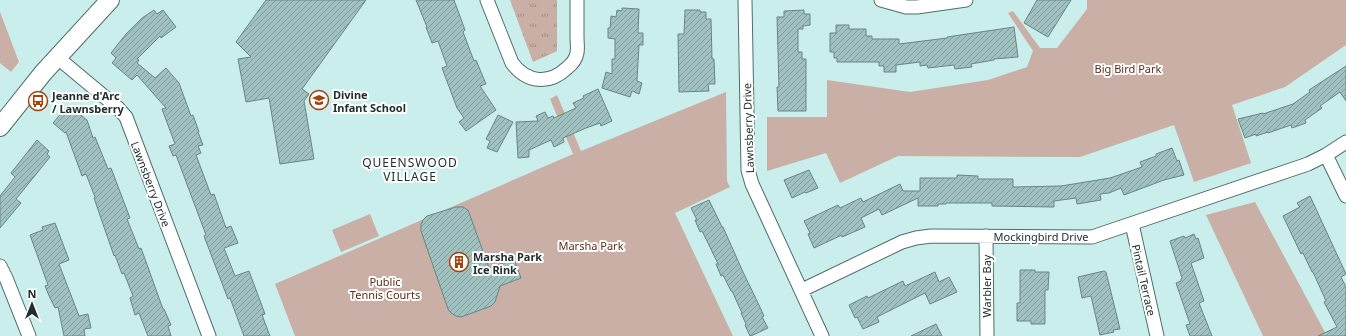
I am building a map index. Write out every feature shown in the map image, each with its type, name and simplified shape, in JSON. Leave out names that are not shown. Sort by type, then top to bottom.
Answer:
[{"type":"main road","points":[[0,127],[43,73],[110,0]]},
{"type":"street","points":[[487,0],[512,63],[518,72],[526,77],[548,79],[564,72],[573,63],[577,53],[577,0]]},
{"type":"street","name":"Lawnsberry Drive","points":[[745,0],[748,170],[752,184],[822,336]]},
{"type":"street","points":[[881,0],[906,7],[917,8],[966,0]]},
{"type":"street","name":"Lawnsberry Drive","points":[[58,58],[118,108],[126,117],[209,336]]},
{"type":"street","name":"Mockingbird Drive","points":[[802,290],[902,242],[916,238],[931,236],[1092,237],[1308,164],[1326,155],[1346,142]]},
{"type":"street","points":[[1326,155],[1346,196]]},
{"type":"street","name":"Pintail Terrace","points":[[1132,224],[1157,336]]},
{"type":"street","name":"Warbler Bay","points":[[986,236],[987,336]]},
{"type":"street","points":[[0,266],[29,336]]},
{"type":"green space","points":[[510,0],[557,0],[557,51],[533,62]]},
{"type":"green space","name":"Big Bird Park","points":[[1087,0],[1346,0],[1346,45],[1285,87],[1232,105],[1251,163],[1194,182],[1174,125],[1080,157],[898,156],[840,183],[826,153],[767,171],[767,117],[827,117],[827,80],[910,92],[988,80],[1027,67],[1033,51],[1008,13],[1013,11],[1040,48],[1057,48],[1087,9]]},
{"type":"green space","points":[[0,12],[19,62],[11,72],[0,63]]},
{"type":"green space","name":"Marsha Park","points":[[726,92],[727,181],[730,187],[675,213],[733,336],[295,336],[275,284],[573,154],[550,99],[557,95],[581,151]]},
{"type":"green space","points":[[1255,202],[1327,336],[1263,336],[1206,215]]},
{"type":"green space","points":[[370,214],[379,236],[341,252],[332,230]]},
{"type":"building","points":[[266,0],[366,0],[302,89],[309,94],[304,101],[314,159],[280,164],[269,98],[246,102],[238,59],[251,57],[236,42]]},
{"type":"building","points":[[416,0],[454,0],[465,30],[463,32],[474,61],[476,60],[486,84],[480,86],[496,110],[466,131],[459,122],[464,118],[457,108],[442,68],[447,66],[438,41],[432,43]]},
{"type":"building","points":[[1037,0],[1071,0],[1048,37],[1024,23]]},
{"type":"building","points":[[622,8],[639,9],[638,33],[643,33],[643,45],[639,45],[637,81],[642,83],[639,94],[632,91],[630,97],[602,88],[606,72],[612,74],[612,59],[615,59],[615,39],[608,38],[608,28],[610,28],[611,16],[616,17],[617,10],[622,11]]},
{"type":"building","points":[[154,10],[157,14],[163,10],[176,27],[161,38],[160,36],[137,59],[139,60],[137,63],[155,78],[166,68],[179,83],[191,116],[193,115],[203,145],[198,146],[201,153],[196,155],[211,195],[214,194],[226,228],[231,226],[238,243],[224,248],[235,276],[249,271],[265,314],[262,315],[270,336],[244,336],[204,236],[206,235],[176,155],[173,156],[169,146],[175,144],[162,109],[166,108],[137,75],[132,80],[112,63],[116,58],[111,53],[126,34],[142,18]]},
{"type":"building","points":[[685,10],[700,10],[700,12],[706,12],[706,19],[711,19],[712,59],[714,59],[715,84],[708,84],[709,91],[679,92],[678,34],[684,34]]},
{"type":"building","points":[[804,10],[804,14],[810,14],[810,25],[803,26],[803,29],[798,29],[798,52],[802,52],[802,59],[806,59],[806,111],[778,111],[777,87],[779,87],[777,17],[784,17],[784,11]]},
{"type":"building","points":[[836,25],[849,25],[849,29],[866,29],[866,36],[872,36],[872,39],[899,39],[899,44],[1014,27],[1018,57],[994,59],[971,64],[972,67],[955,69],[954,65],[928,68],[927,65],[920,66],[920,62],[896,65],[896,72],[884,72],[884,66],[879,66],[879,62],[837,62],[837,58],[834,58],[834,52],[830,52],[830,33],[836,33]]},
{"type":"building","points":[[1346,66],[1346,101],[1340,92],[1320,106],[1322,108],[1305,120],[1306,123],[1292,128],[1291,125],[1268,133],[1256,136],[1256,134],[1245,138],[1238,119],[1263,114],[1293,104],[1310,92],[1309,90]]},
{"type":"building","points":[[598,89],[612,121],[601,126],[600,123],[563,138],[564,142],[554,147],[551,140],[529,150],[529,157],[518,158],[516,122],[538,121],[536,116],[545,112],[548,118],[553,116],[554,118],[576,108],[573,103],[584,98],[583,96]]},
{"type":"building","points":[[68,105],[87,120],[93,138],[95,137],[108,169],[111,168],[130,218],[127,219],[139,249],[141,248],[163,309],[171,325],[168,326],[171,336],[148,336],[139,313],[135,315],[130,298],[133,296],[124,273],[122,274],[115,255],[114,256],[86,174],[82,176],[66,132],[65,133],[53,123]]},
{"type":"building","points":[[498,115],[513,122],[497,152],[487,148],[490,141],[486,139]]},
{"type":"building","points":[[37,140],[49,151],[47,154],[50,157],[16,199],[21,203],[0,228],[0,196],[15,177],[11,173]]},
{"type":"building","points":[[1172,148],[1177,161],[1179,160],[1184,175],[1164,180],[1124,195],[1121,188],[1109,193],[1100,194],[1101,200],[1077,204],[1076,198],[1054,201],[1054,207],[992,206],[992,203],[946,203],[938,204],[938,206],[918,206],[918,198],[882,215],[879,209],[861,218],[865,227],[842,237],[842,235],[814,248],[808,234],[810,233],[804,221],[838,205],[840,208],[861,198],[863,202],[900,184],[903,191],[920,191],[920,178],[957,178],[957,175],[978,176],[978,179],[1013,179],[1013,187],[1061,186],[1110,178],[1142,167],[1140,162]]},
{"type":"building","points":[[809,170],[818,188],[792,198],[784,180]]},
{"type":"building","points":[[1310,196],[1346,274],[1341,277],[1346,287],[1346,336],[1318,336],[1337,327],[1324,302],[1326,301],[1313,272],[1303,253],[1301,254],[1283,216],[1300,207],[1297,203]]},
{"type":"building","points":[[709,200],[759,305],[764,316],[762,317],[768,328],[751,336],[745,325],[746,324],[742,313],[732,291],[723,275],[721,276],[716,264],[718,264],[708,243],[702,231],[700,232],[695,220],[697,220],[691,208]]},
{"type":"building","name":"Marsha Park Ice Rink","points":[[456,207],[463,207],[468,210],[489,268],[514,259],[521,278],[500,286],[495,302],[491,306],[461,317],[451,313],[448,309],[421,231],[423,220],[427,216]]},
{"type":"building","points":[[55,223],[69,260],[59,264],[79,316],[88,314],[91,328],[84,329],[85,336],[64,336],[58,307],[55,308],[45,286],[48,285],[30,235],[43,230],[42,227]]},
{"type":"building","points":[[1194,234],[1196,239],[1198,238],[1204,258],[1191,263],[1204,301],[1199,303],[1212,336],[1190,336],[1186,325],[1190,324],[1176,283],[1181,281],[1182,278],[1170,241],[1184,236],[1185,238]]},
{"type":"building","points":[[1020,270],[1049,272],[1048,290],[1045,290],[1045,324],[1031,324],[1031,321],[1017,321],[1017,303],[1020,303]]},
{"type":"building","points":[[1104,271],[1106,272],[1120,329],[1100,335],[1091,296],[1082,298],[1078,277]]},
{"type":"building","points":[[935,272],[939,282],[949,277],[957,292],[930,304],[925,293],[877,317],[879,322],[863,329],[857,317],[855,318],[849,305],[867,296],[868,298],[903,281],[905,286]]},
{"type":"building","points":[[936,324],[942,336],[911,336]]},
{"type":"place","name":"Divine Infant School","points":[[319,100]]},
{"type":"place","name":"Jeanne d'Arc / Lawnsberry","points":[[38,101]]},
{"type":"place","name":"Marsha Park Ice Rink","points":[[459,262]]},
{"type":"district","name":"QUEENSWOOD VILLAGE","points":[[410,169]]},
{"type":"park label","name":"Public Tennis Courts","points":[[385,287]]}]
